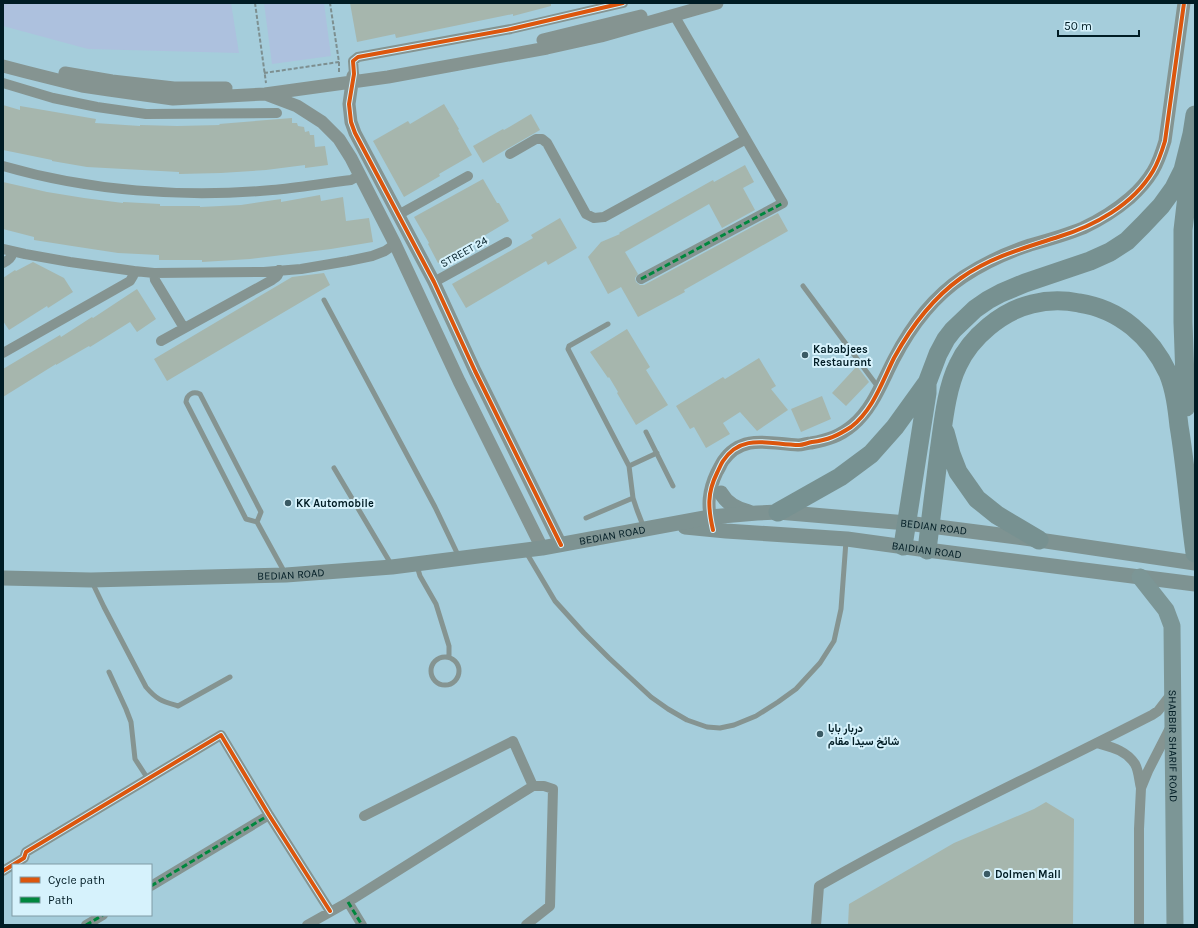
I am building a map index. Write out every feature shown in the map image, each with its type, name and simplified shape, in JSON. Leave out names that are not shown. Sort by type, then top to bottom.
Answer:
[{"type":"highway","points":[[778,512],[840,477],[871,454],[895,427],[927,383],[938,354],[946,339],[963,320],[988,300],[1025,283],[1090,261],[1110,252],[1127,241],[1161,206],[1174,188],[1183,170],[1195,115]]},
{"type":"highway","points":[[1184,456],[1186,404],[1183,322],[1183,237],[1191,170],[1192,134]]},
{"type":"highway","points":[[927,550],[943,423],[951,382],[957,366],[965,352],[978,336],[994,323],[1013,311],[1032,304],[1054,300],[1091,304],[1124,319],[1136,329],[1158,356],[1168,373],[1174,390],[1184,456],[1190,522],[1195,553]]},
{"type":"highway","points":[[903,546],[927,393],[927,383]]},
{"type":"highway","points":[[943,423],[951,454],[958,472],[977,499],[997,515],[1039,540]]},
{"type":"main road","points":[[720,493],[726,501],[732,505],[747,512],[757,513]]},
{"type":"main road","name":"BEDIAN ROAD","points":[[3,578],[91,580],[286,575],[416,565],[561,545],[645,528],[668,525],[718,524],[757,513],[778,512],[907,523],[1039,540],[1195,563]]},
{"type":"main road","name":"BAIDIAN ROAD","points":[[718,524],[846,538],[927,550],[1190,583]]},
{"type":"main road","name":"SHABBIR SHARIF ROAD","points":[[1140,577],[1166,610],[1172,626],[1175,925]]},
{"type":"street","points":[[561,545],[475,371],[436,288],[355,133],[349,114],[349,97],[353,78],[353,61],[358,57],[511,29],[623,3]]},
{"type":"street","points":[[3,66],[82,86],[173,99],[265,84],[305,85],[353,78],[387,69],[546,39],[653,13],[686,3]]},
{"type":"street","points":[[353,78],[388,77],[547,48],[601,36],[717,3]]},
{"type":"street","points":[[718,524],[709,507],[712,482],[723,461],[739,446],[757,441],[799,445],[826,440],[840,434],[853,425],[880,389],[894,358],[912,329],[940,294],[980,265],[1031,245],[1082,228],[1099,220],[1118,208],[1138,191],[1155,168],[1166,141],[1184,3]]},
{"type":"street","points":[[641,279],[783,203],[674,15]]},
{"type":"street","points":[[3,56],[26,64],[82,76],[174,88],[241,88],[265,84],[331,130],[352,158],[395,244],[459,381],[542,548]]},
{"type":"street","points":[[3,83],[53,98],[97,107],[146,114],[277,113]]},
{"type":"street","points":[[297,106],[305,85]]},
{"type":"street","points":[[510,154],[536,140],[542,139],[546,143],[586,214],[594,218],[604,217],[746,139]]},
{"type":"street","points":[[352,158],[364,151]]},
{"type":"street","points":[[3,166],[52,178],[90,185],[132,190],[204,193],[272,190],[351,180],[360,175]]},
{"type":"street","points":[[398,215],[468,176]]},
{"type":"street","name":"STREET 24","points":[[436,288],[507,242]]},
{"type":"street","points":[[8,250],[70,262],[154,273],[264,272],[301,269],[372,256],[385,251],[395,244]]},
{"type":"street","points":[[3,263],[10,260],[12,257],[8,250]]},
{"type":"street","points":[[161,341],[277,277],[279,270]]},
{"type":"street","points":[[4,351],[130,281],[134,271]]},
{"type":"street","points":[[154,273],[155,280],[184,328]]},
{"type":"street","points":[[422,303],[436,288]]},
{"type":"street","points":[[459,381],[475,371]]},
{"type":"street","points":[[718,472],[720,493],[718,524]]},
{"type":"street","points":[[816,925],[819,886],[868,857],[1038,771],[1152,716],[1172,694]]},
{"type":"street","points":[[1141,788],[1173,722]]},
{"type":"street","points":[[14,864],[24,858],[26,852],[221,735],[269,815],[330,911]]},
{"type":"street","points":[[364,816],[513,741],[533,786]]},
{"type":"street","points":[[1097,743],[1117,749],[1135,764],[1137,770],[1141,788],[1139,829],[1139,925]]},
{"type":"street","points":[[307,925],[348,902],[533,786],[544,786],[553,789],[550,906],[526,925]]},
{"type":"street","points":[[152,885],[269,815]]},
{"type":"street","points":[[3,871],[12,865]]},
{"type":"street","points":[[348,902],[362,925]]},
{"type":"street","points":[[86,925],[101,916]]},
{"type":"lane","points":[[803,286],[880,389]]},
{"type":"lane","points":[[324,300],[435,507],[459,558]]},
{"type":"lane","points":[[608,324],[569,346],[568,349],[629,466],[633,498],[645,528]]},
{"type":"lane","points":[[257,522],[246,519],[186,402],[190,393],[196,392],[200,394],[260,512],[257,522],[286,575]]},
{"type":"lane","points":[[646,432],[673,486]]},
{"type":"lane","points":[[629,466],[657,453]]},
{"type":"lane","points":[[334,468],[392,567]]},
{"type":"lane","points":[[586,518],[633,498]]},
{"type":"lane","points":[[525,550],[555,601],[589,638],[651,697],[687,720],[707,727],[720,728],[734,726],[756,716],[778,702],[796,689],[820,663],[834,641],[842,609],[846,538]]},
{"type":"lane","points":[[416,565],[420,576],[436,604],[449,646],[449,657]]},
{"type":"lane","points":[[91,580],[104,608],[146,687],[155,697],[163,702],[178,706],[230,677]]},
{"type":"lane","points":[[442,656],[449,657],[455,660],[459,666],[459,673],[457,679],[452,684],[445,685],[438,683],[433,679],[430,672],[432,665],[436,660],[442,656]]},
{"type":"lane","points":[[109,672],[126,709],[130,722],[135,759],[148,779]]},
{"type":"path","points":[[255,3],[265,84],[339,62],[330,3]]},
{"type":"shaded area","points":[[3,3],[231,3],[239,53],[88,49],[3,26]]},
{"type":"shaded area","points":[[264,3],[324,3],[331,56],[272,64]]},
{"type":"building","points":[[350,3],[551,3],[551,6],[513,16],[513,14],[396,38],[395,34],[357,42]]},
{"type":"building","points":[[444,104],[472,155],[404,197],[373,141],[408,121],[410,124]]},
{"type":"building","points":[[3,105],[20,110],[20,106],[96,119],[95,123],[140,126],[220,125],[219,124],[292,118],[292,123],[297,123],[298,126],[304,127],[305,132],[309,131],[310,135],[314,135],[315,147],[325,146],[328,165],[305,168],[305,165],[266,170],[179,174],[179,172],[87,167],[52,161],[3,150]]},
{"type":"building","points":[[531,114],[540,130],[483,163],[473,146]]},
{"type":"building","points":[[745,165],[754,182],[743,188],[755,210],[722,228],[709,204],[625,252],[638,274],[635,278],[636,282],[640,285],[644,285],[778,213],[788,231],[684,290],[685,292],[638,317],[621,287],[608,294],[588,257],[601,242],[620,234],[619,233],[713,180],[714,182]]},
{"type":"building","points":[[483,179],[509,221],[438,263],[428,244],[429,243],[414,217]]},
{"type":"building","points":[[3,182],[47,192],[84,198],[123,203],[160,204],[160,206],[200,207],[241,205],[281,199],[281,202],[320,195],[321,201],[343,197],[346,221],[369,218],[373,242],[250,259],[202,262],[202,260],[159,260],[159,255],[118,253],[34,240],[34,237],[3,229]]},
{"type":"building","points":[[560,218],[577,248],[548,265],[546,261],[466,308],[452,284],[533,238],[531,235]]},
{"type":"building","points":[[33,262],[64,278],[73,292],[48,308],[47,306],[9,330],[3,321],[3,278],[15,270],[16,271]]},
{"type":"building","points":[[324,273],[330,285],[167,381],[154,359],[292,277]]},
{"type":"building","points":[[137,289],[156,319],[137,332],[130,322],[90,347],[89,346],[56,364],[3,397],[3,369],[60,335],[61,337],[92,317],[93,318]]},
{"type":"building","points":[[627,329],[650,367],[646,370],[668,405],[636,425],[609,377],[608,378],[590,352]]},
{"type":"building","points":[[759,358],[776,386],[771,389],[788,410],[757,431],[740,412],[723,423],[730,434],[706,448],[694,427],[690,429],[676,406],[723,377],[725,379]]},
{"type":"building","points":[[857,366],[869,382],[846,406],[832,393]]},
{"type":"building","points":[[822,396],[831,419],[801,432],[791,409]]},
{"type":"building","name":"Dolmen Mall","points":[[1046,802],[1074,819],[1073,925],[848,925],[849,904],[954,843],[1034,809]]},
{"type":"marked path","points":[[641,279],[783,203]]},
{"type":"marked path","points":[[152,885],[269,815]]},
{"type":"marked path","points":[[348,902],[362,925]]},
{"type":"marked path","points":[[86,925],[101,916]]},
{"type":"cycle path","points":[[561,545],[475,371],[434,282],[355,133],[351,122],[349,104],[354,74],[353,61],[358,57],[511,29],[623,3]]},
{"type":"cycle path","points":[[713,530],[709,508],[711,487],[723,461],[731,452],[739,446],[758,442],[802,445],[832,437],[851,427],[859,420],[871,404],[894,358],[915,324],[932,304],[951,286],[984,264],[1020,249],[1072,232],[1099,220],[1124,204],[1145,183],[1157,164],[1165,141],[1184,3]]},
{"type":"cycle path","points":[[14,864],[24,858],[26,852],[221,735],[269,815],[330,911]]},
{"type":"cycle path","points":[[3,871],[12,865]]},
{"type":"place","name":"Kababjees Restaurant","points":[[805,355]]},
{"type":"place","name":"KK Automobile","points":[[288,503]]},
{"type":"place","name":"دربار بابا شائخ سیدا مقام","points":[[820,734]]},
{"type":"place","name":"Dolmen Mall","points":[[987,874]]}]
